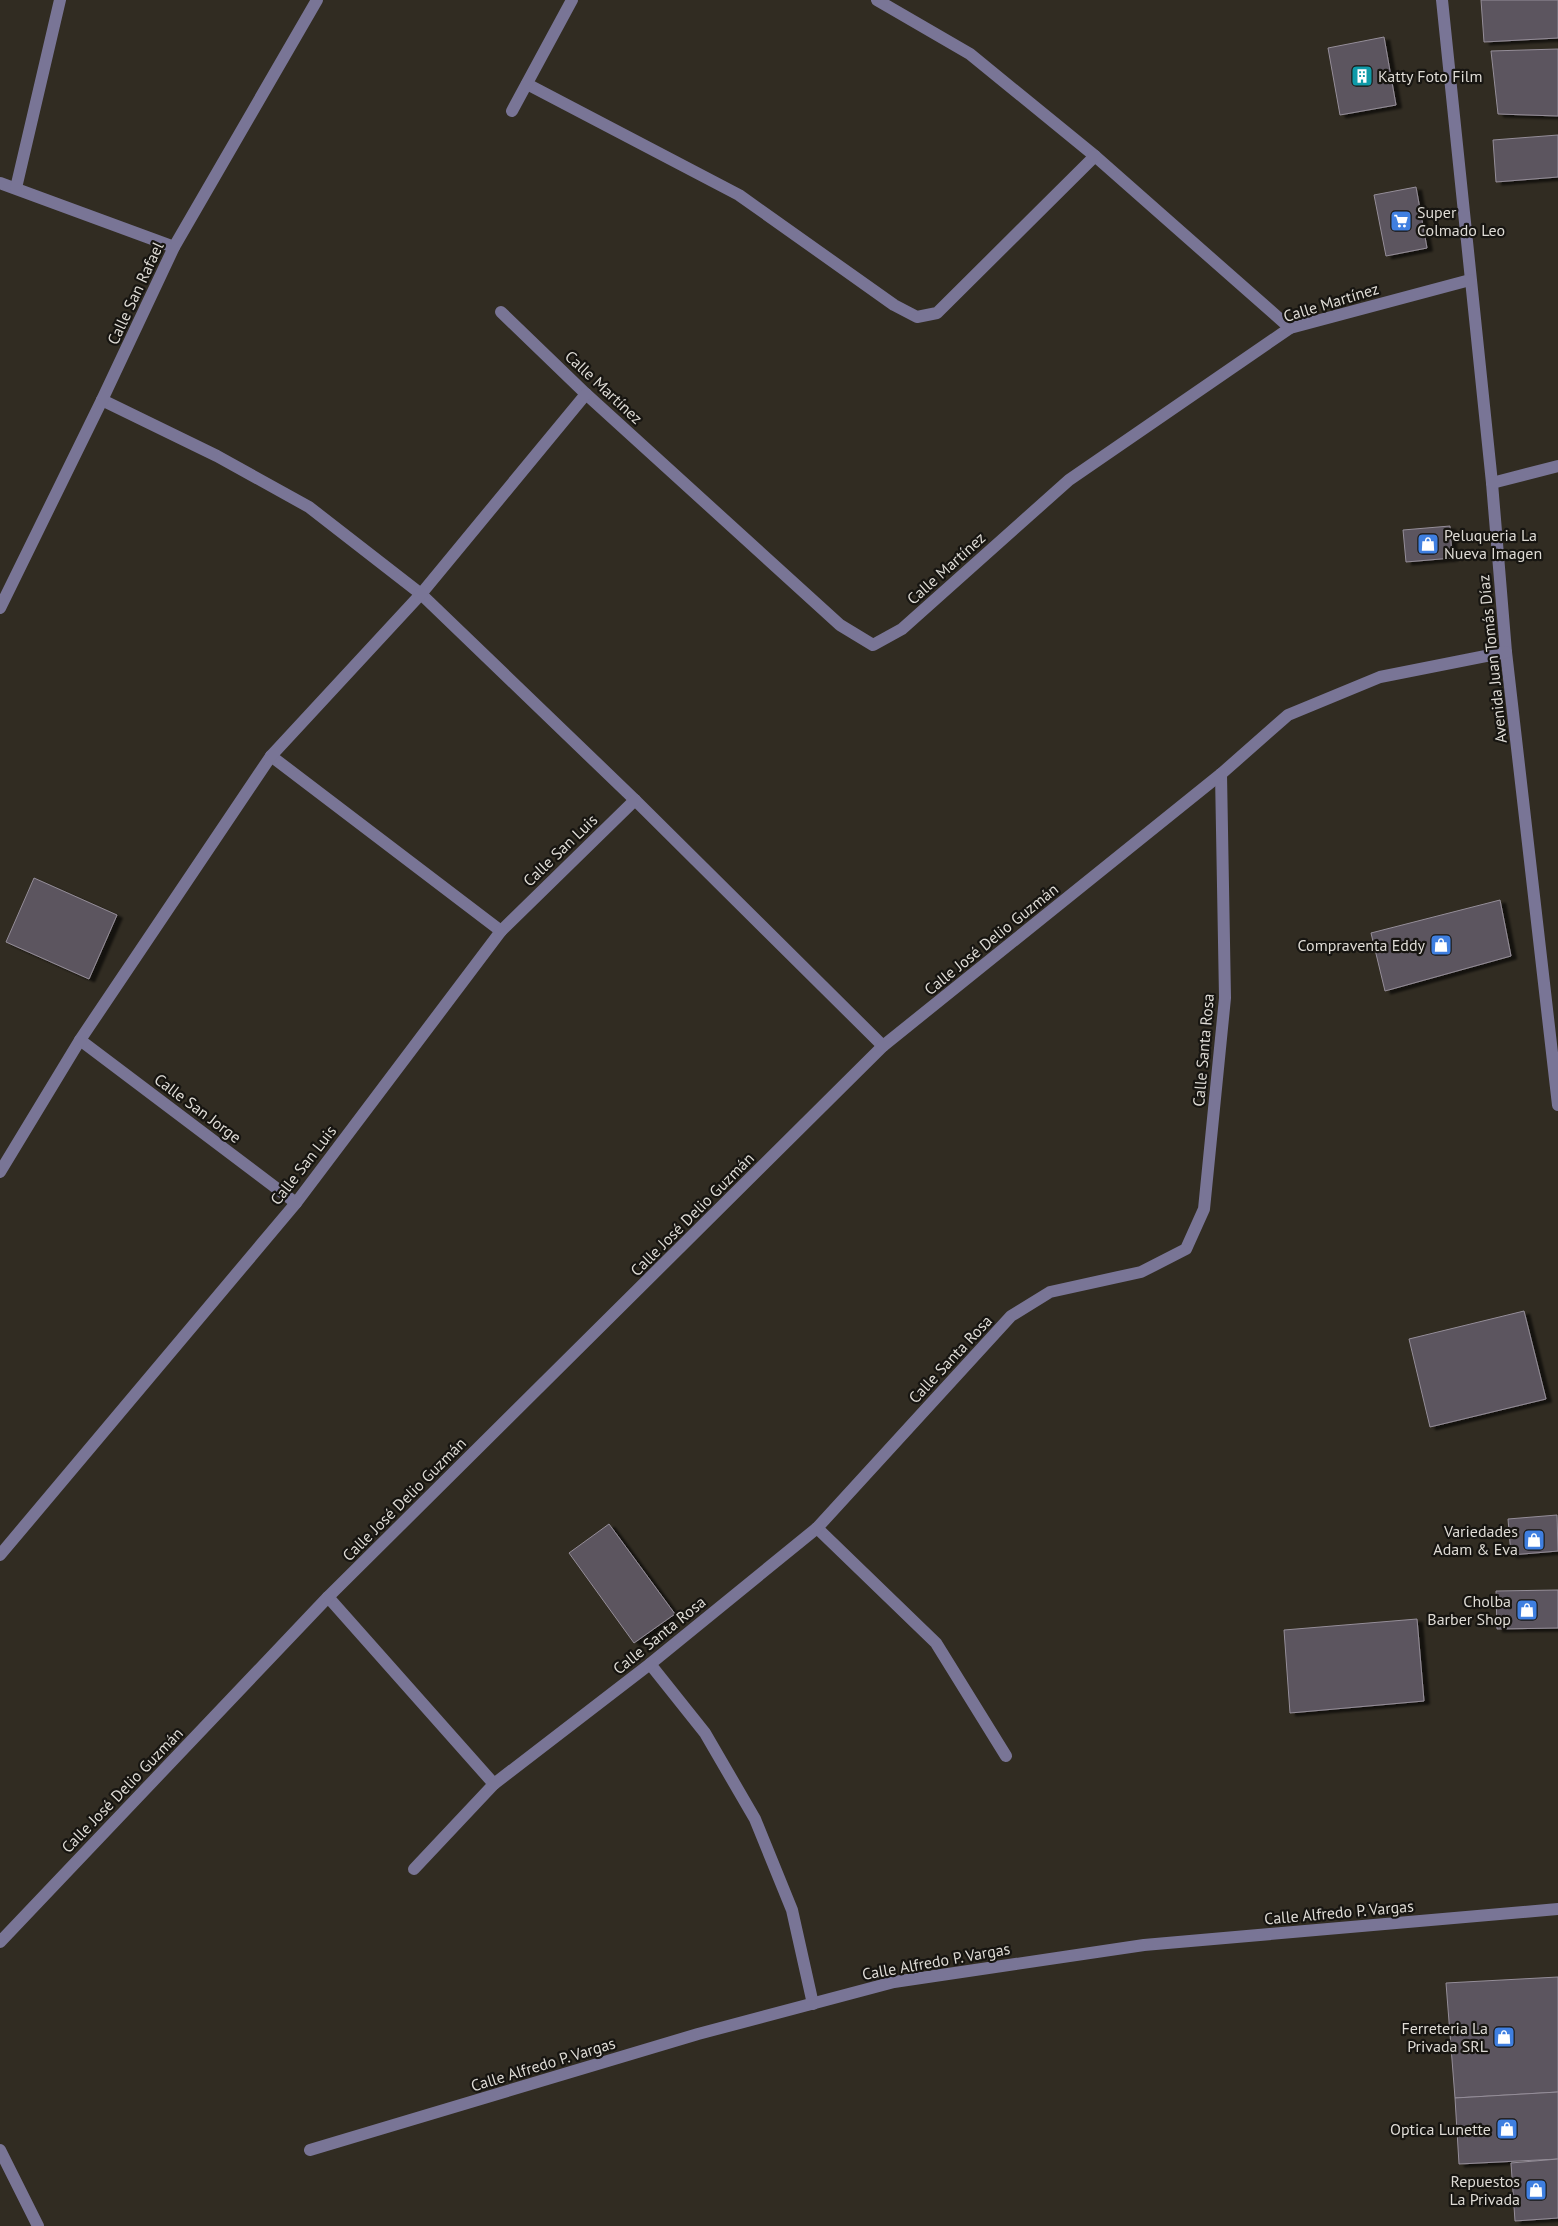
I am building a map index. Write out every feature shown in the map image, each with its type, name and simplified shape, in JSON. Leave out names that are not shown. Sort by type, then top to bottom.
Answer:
[{"type":"street","points":[[16,188],[60,0]]},
{"type":"street","name":"Calle San Rafael","points":[[0,608],[102,400],[174,247],[317,0]]},
{"type":"street","points":[[512,111],[572,0]]},
{"type":"street","points":[[877,0],[970,54],[1095,156],[1290,328]]},
{"type":"street","name":"Avenida Juan Tomás Díaz","points":[[1442,0],[1492,483],[1506,652],[1556,1054],[1558,1105]]},
{"type":"street","points":[[527,84],[739,194],[894,305],[917,317],[938,313],[1095,156]]},
{"type":"street","points":[[0,183],[174,247]]},
{"type":"street","name":"Calle Martínez","points":[[501,312],[586,394],[840,625],[873,645],[902,629],[1069,480],[1290,328],[1470,280]]},
{"type":"street","points":[[0,1172],[80,1040],[271,756],[422,594],[586,394]]},
{"type":"street","points":[[102,400],[217,456],[309,507],[422,594],[635,800],[884,1046]]},
{"type":"street","points":[[1492,483],[1558,466]]},
{"type":"street","name":"Calle José Delio Guzmán","points":[[0,1942],[328,1598],[884,1046],[1221,774],[1288,715],[1380,677],[1506,652]]},
{"type":"street","points":[[271,756],[501,931]]},
{"type":"street","name":"Calle Santa Rosa","points":[[414,1869],[494,1784],[650,1664],[817,1528],[1011,1316],[1050,1292],[1141,1272],[1186,1250],[1204,1209],[1225,998],[1221,774]]},
{"type":"street","name":"Calle San Luis","points":[[0,1555],[296,1203],[501,931],[635,800]]},
{"type":"street","name":"Calle San Jorge","points":[[80,1040],[296,1203]]},
{"type":"street","points":[[817,1528],[936,1643],[1006,1756]]},
{"type":"street","points":[[328,1598],[494,1784]]},
{"type":"street","points":[[650,1664],[705,1733],[755,1819],[792,1910],[813,2004]]},
{"type":"street","name":"Calle Alfredo P. Vargas","points":[[310,2150],[698,2034],[894,1982],[1144,1945],[1558,1909]]},
{"type":"street","points":[[0,2150],[38,2226]]},
{"type":"building","points":[[1481,0],[1558,0],[1558,38],[1484,42]]},
{"type":"building","name":"Katty Foto Film","points":[[1384,37],[1396,105],[1340,115],[1328,48]]},
{"type":"building","points":[[1558,49],[1558,116],[1498,114],[1491,51]]},
{"type":"building","points":[[1558,135],[1558,177],[1496,182],[1493,140]]},
{"type":"building","name":"Super Colmado Leo","points":[[1416,187],[1427,248],[1386,256],[1374,195]]},
{"type":"building","name":"Peluqueria La Nueva Imagen","points":[[1450,526],[1452,558],[1406,562],[1403,530]]},
{"type":"building","points":[[34,878],[117,915],[89,979],[6,942]]},
{"type":"building","name":"Compraventa Eddy","points":[[1500,900],[1511,956],[1385,991],[1371,933]]},
{"type":"building","points":[[1524,1311],[1546,1399],[1430,1427],[1409,1339]]},
{"type":"building","name":"Variedades Adam & Eva","points":[[1557,1515],[1558,1551],[1511,1555],[1508,1519]]},
{"type":"building","points":[[609,1524],[675,1614],[634,1643],[569,1553]]},
{"type":"building","name":"Cholba Barber Shop","points":[[1558,1590],[1558,1628],[1497,1629],[1496,1591]]},
{"type":"building","points":[[1417,1619],[1424,1701],[1290,1713],[1284,1630]]},
{"type":"building","name":"Ferreteria La Privada SRL","points":[[1558,1977],[1558,2092],[1455,2098],[1446,1983]]},
{"type":"building","name":"Optica Lunette","points":[[1558,2092],[1558,2159],[1459,2164],[1455,2098]]},
{"type":"building","name":"Repuestos La Privada","points":[[1558,2159],[1558,2218],[1515,2221],[1511,2163]]},
{"type":"place","name":"Katty Foto Film","points":[[1362,76]]},
{"type":"place","name":"Super Colmado Leo","points":[[1401,221]]},
{"type":"place","name":"Peluqueria La Nueva Imagen","points":[[1428,544]]},
{"type":"place","name":"Compraventa Eddy","points":[[1441,945]]},
{"type":"place","name":"Variedades Adam & Eva","points":[[1534,1540]]},
{"type":"place","name":"Cholba Barber Shop","points":[[1527,1610]]},
{"type":"place","name":"Ferreteria La Privada SRL","points":[[1504,2037]]},
{"type":"place","name":"Optica Lunette","points":[[1507,2129]]},
{"type":"place","name":"Repuestos La Privada","points":[[1536,2190]]}]
